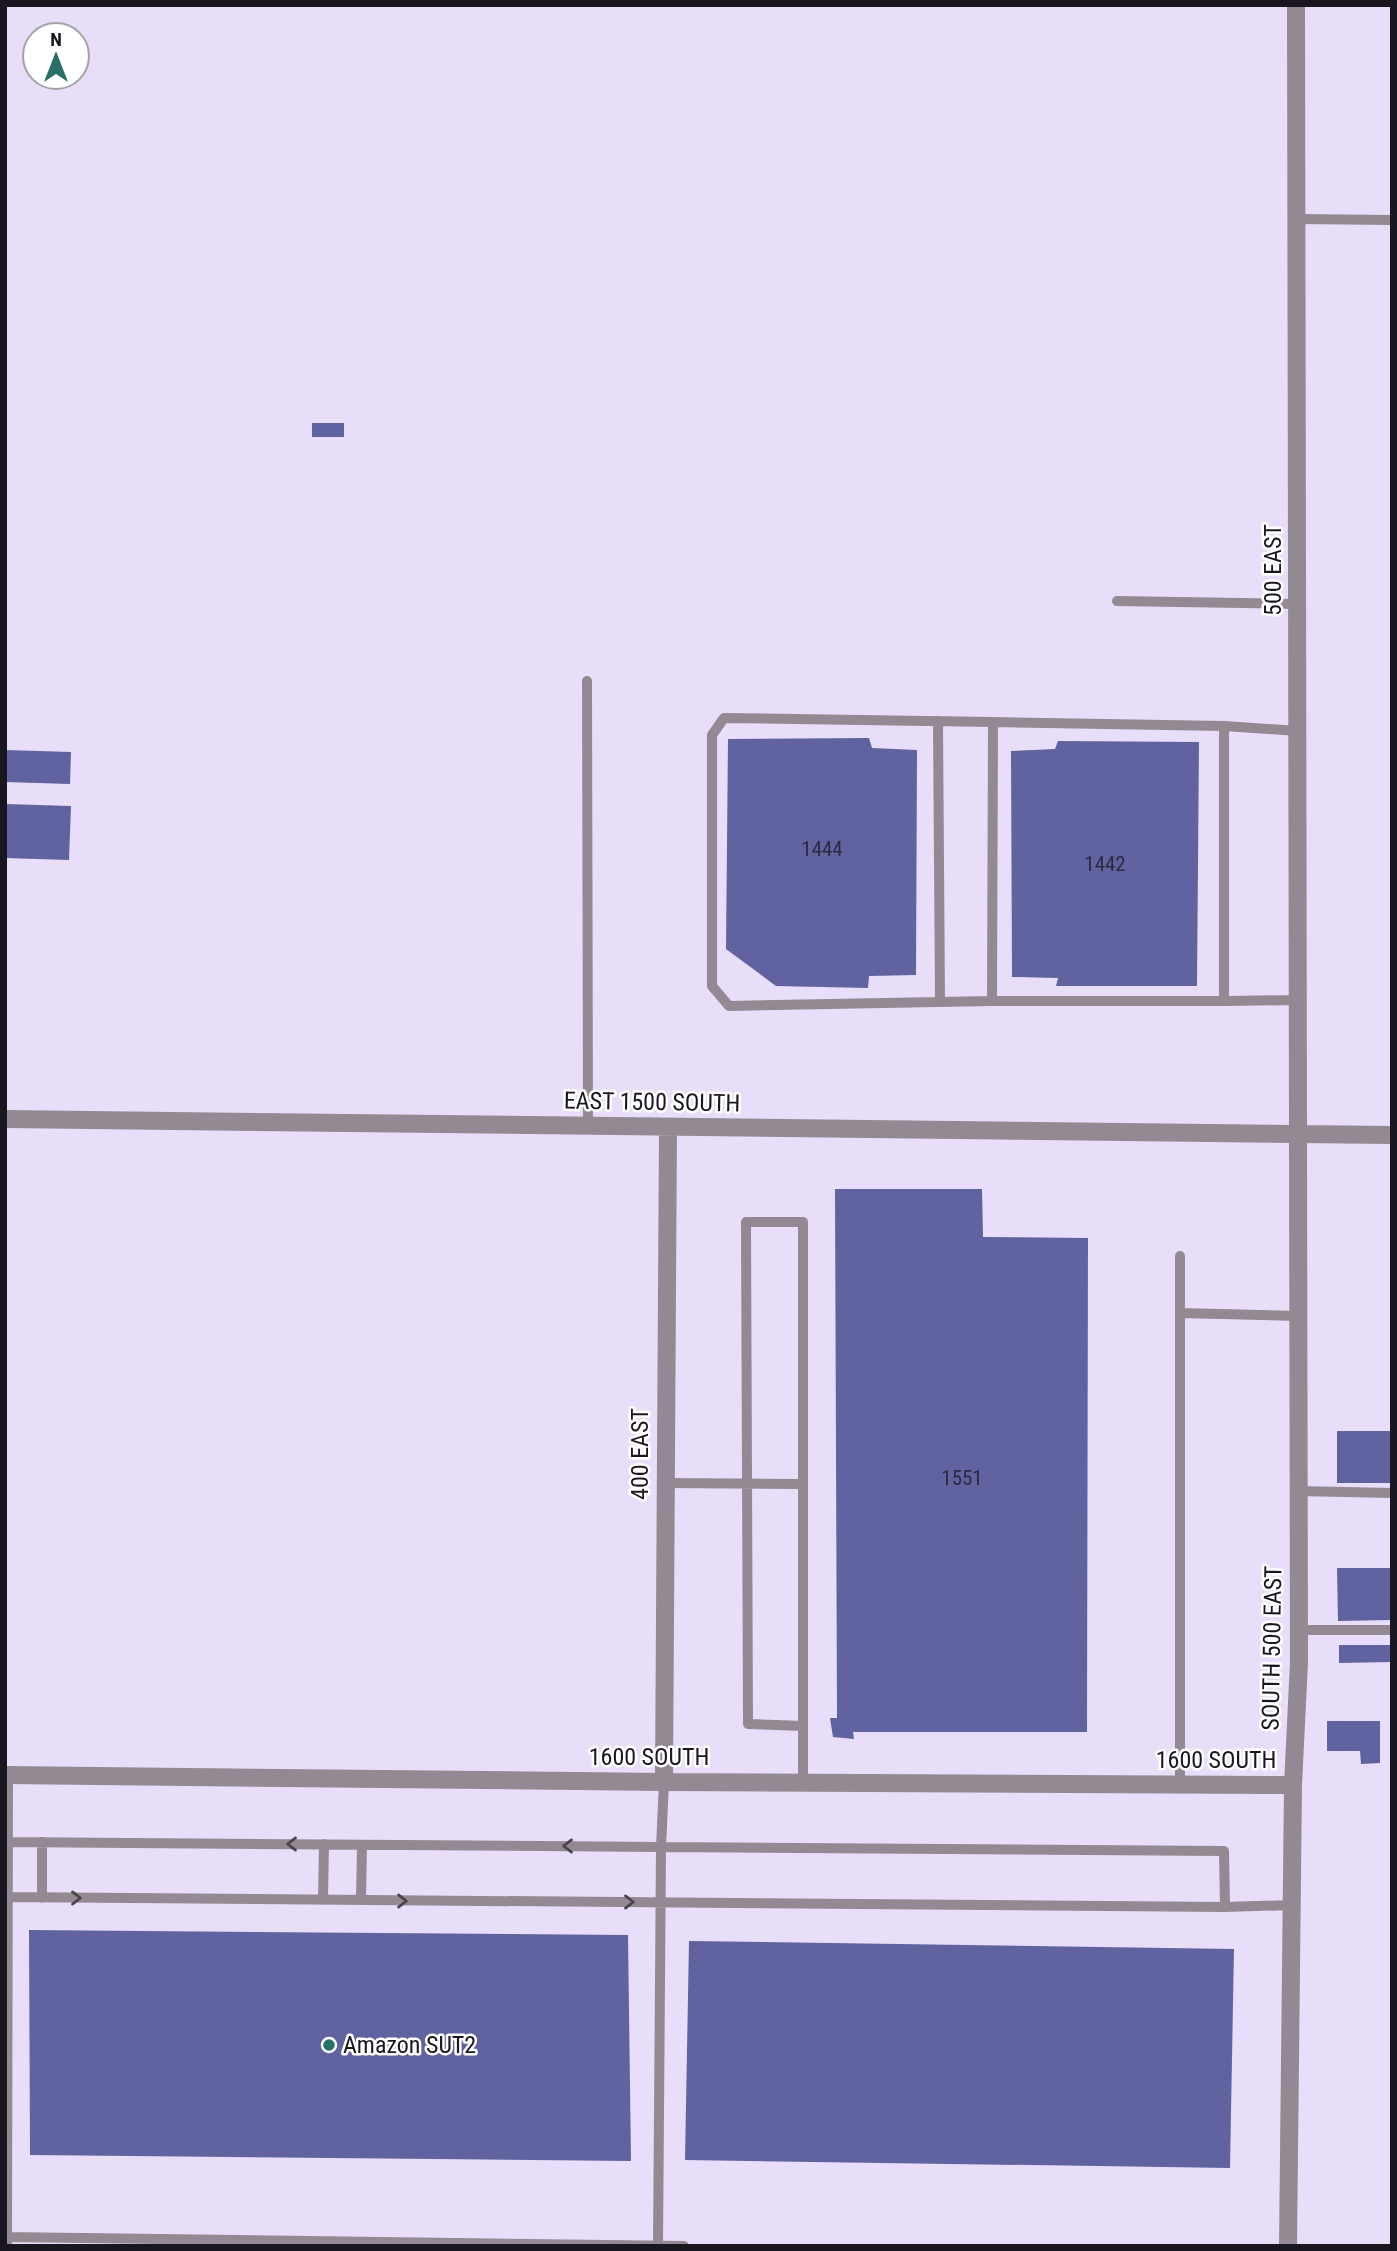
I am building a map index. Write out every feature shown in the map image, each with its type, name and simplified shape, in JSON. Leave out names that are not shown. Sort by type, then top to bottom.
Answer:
[{"type":"street","name":"500 EAST","points":[[1296,5],[1298,1134]]},
{"type":"street","name":"EAST 1500 SOUTH","points":[[5,1119],[1392,1135]]},
{"type":"street","name":"400 EAST","points":[[664,1782],[668,1127]]},
{"type":"street","name":"SOUTH 500 EAST","points":[[1289,2246],[1293,1785],[1299,1630],[1298,1134]]},
{"type":"street","name":"1600 SOUTH","points":[[6,1775],[1293,1785]]},
{"type":"lane","points":[[1297,219],[1392,220]]},
{"type":"lane","points":[[1117,601],[1297,604]]},
{"type":"lane","points":[[587,681],[588,1125]]},
{"type":"lane","points":[[1298,731],[1224,726],[724,718],[712,735],[712,986],[729,1006],[992,1001],[1298,1000]]},
{"type":"lane","points":[[938,721],[940,1002]]},
{"type":"lane","points":[[992,1001],[993,722]]},
{"type":"lane","points":[[1224,726],[1224,1001]]},
{"type":"lane","points":[[803,1726],[748,1724],[746,1222],[803,1222],[803,1484],[803,1726],[803,1783]]},
{"type":"lane","points":[[1180,1256],[1180,1784]]},
{"type":"lane","points":[[1180,1313],[1298,1317]]},
{"type":"lane","points":[[664,1483],[803,1484]]},
{"type":"lane","points":[[1298,1491],[1392,1493]]},
{"type":"lane","points":[[1299,1630],[1392,1630]]},
{"type":"lane","points":[[6,1775],[6,2240],[684,2246]]},
{"type":"lane","points":[[658,2246],[660,1903],[664,1782]]},
{"type":"lane","points":[[7,1842],[1224,1851],[1225,1907]]},
{"type":"lane","points":[[42,1842],[42,1898]]},
{"type":"lane","points":[[323,1900],[324,1844]]},
{"type":"lane","points":[[361,1900],[362,1844]]},
{"type":"lane","points":[[6,1898],[1225,1907],[1293,1905]]},
{"type":"building","points":[[312,423],[344,423],[344,437],[312,437]]},
{"type":"building","points":[[869,738],[872,748],[917,750],[916,975],[869,976],[868,988],[776,986],[726,949],[728,739]]},
{"type":"building","points":[[1058,741],[1199,742],[1197,986],[1056,986],[1058,978],[1012,977],[1011,751],[1055,749]]},
{"type":"building","points":[[5,750],[71,752],[70,784],[5,782]]},
{"type":"building","points":[[5,804],[71,806],[69,860],[5,858]]},
{"type":"building","points":[[835,1189],[982,1189],[983,1237],[1088,1238],[1087,1732],[853,1732],[854,1739],[833,1737],[830,1718],[837,1718]]},
{"type":"building","points":[[1337,1431],[1392,1431],[1392,1483],[1337,1483]]},
{"type":"building","points":[[1337,1568],[1392,1568],[1392,1620],[1338,1621]]},
{"type":"building","points":[[1339,1645],[1392,1645],[1392,1662],[1339,1663]]},
{"type":"building","points":[[1327,1721],[1380,1721],[1380,1763],[1361,1764],[1360,1751],[1327,1751]]},
{"type":"building","name":"Amazon SUT2","points":[[29,1930],[628,1935],[631,2161],[30,2155]]},
{"type":"building","points":[[689,1941],[1234,1949],[1230,2168],[685,2160]]},
{"type":"place","name":"Amazon SUT2","points":[[329,2045]]}]
